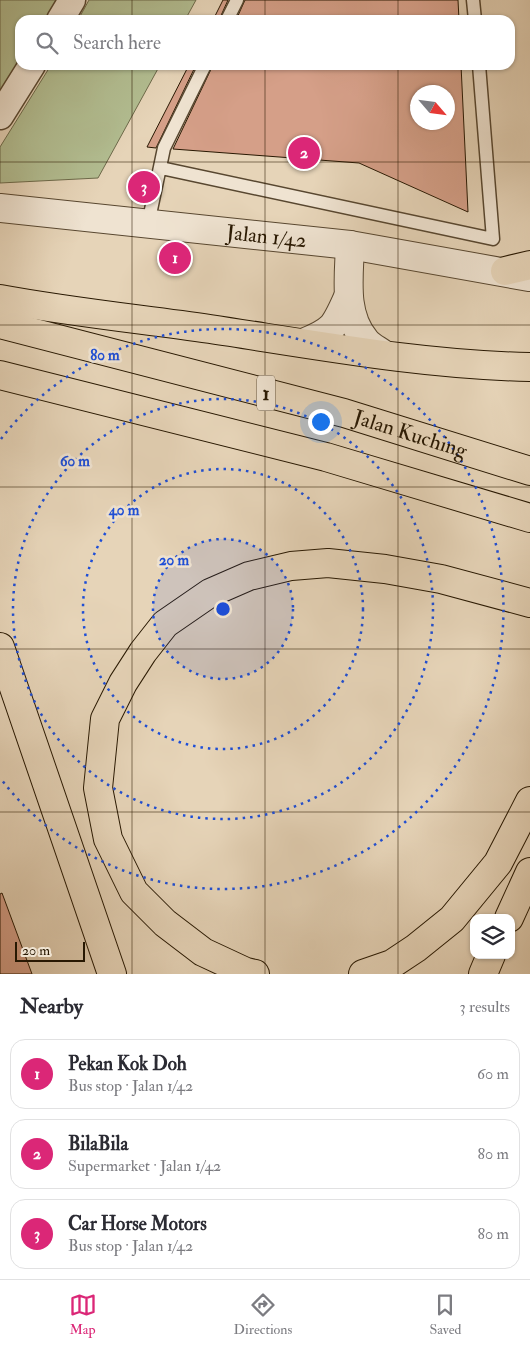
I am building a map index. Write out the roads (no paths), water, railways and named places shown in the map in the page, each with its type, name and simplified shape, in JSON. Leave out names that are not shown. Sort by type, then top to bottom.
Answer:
[{"type":"highway","points":[[0,300],[45,308],[168,323],[383,354],[464,364],[530,367]]},
{"type":"highway","name":"Jalan Kuching","points":[[0,324],[344,413],[530,471]]},
{"type":"highway","name":"1","points":[[0,375],[326,457],[530,518]]},
{"type":"highway","points":[[255,974],[246,972],[203,952],[165,923],[134,892],[108,839],[98,788],[105,719],[123,684],[143,652],[165,624],[210,593],[249,576],[290,566],[328,564],[385,570],[441,580],[530,603]]},
{"type":"highway","points":[[0,647],[112,974]]},
{"type":"highway","points":[[363,974],[392,964],[416,948],[452,919],[498,862],[530,801]]},
{"type":"highway","points":[[511,914],[530,872]]},
{"type":"highway","points":[[483,974],[489,959]]},
{"type":"street","points":[[63,15],[72,0]]},
{"type":"street","points":[[0,116],[29,70]]},
{"type":"street","name":"Jalan 1/42","points":[[0,208],[350,245],[522,271]]},
{"type":"street","points":[[350,245],[348,297],[355,323],[365,340],[383,354]]},
{"type":"street","points":[[303,343],[321,336],[335,324],[348,297]]},
{"type":"lane","points":[[230,15],[237,0]]},
{"type":"lane","points":[[474,0],[475,15]]},
{"type":"lane","points":[[148,224],[164,148],[203,70]]},
{"type":"lane","points":[[161,168],[493,239],[479,70]]},
{"type":"place","name":"BilaBila","points":[[304,153]]},
{"type":"place","name":"Car Horse Motors","points":[[144,187]]},
{"type":"place","name":"Pekan Kok Doh","points":[[175,258]]}]
